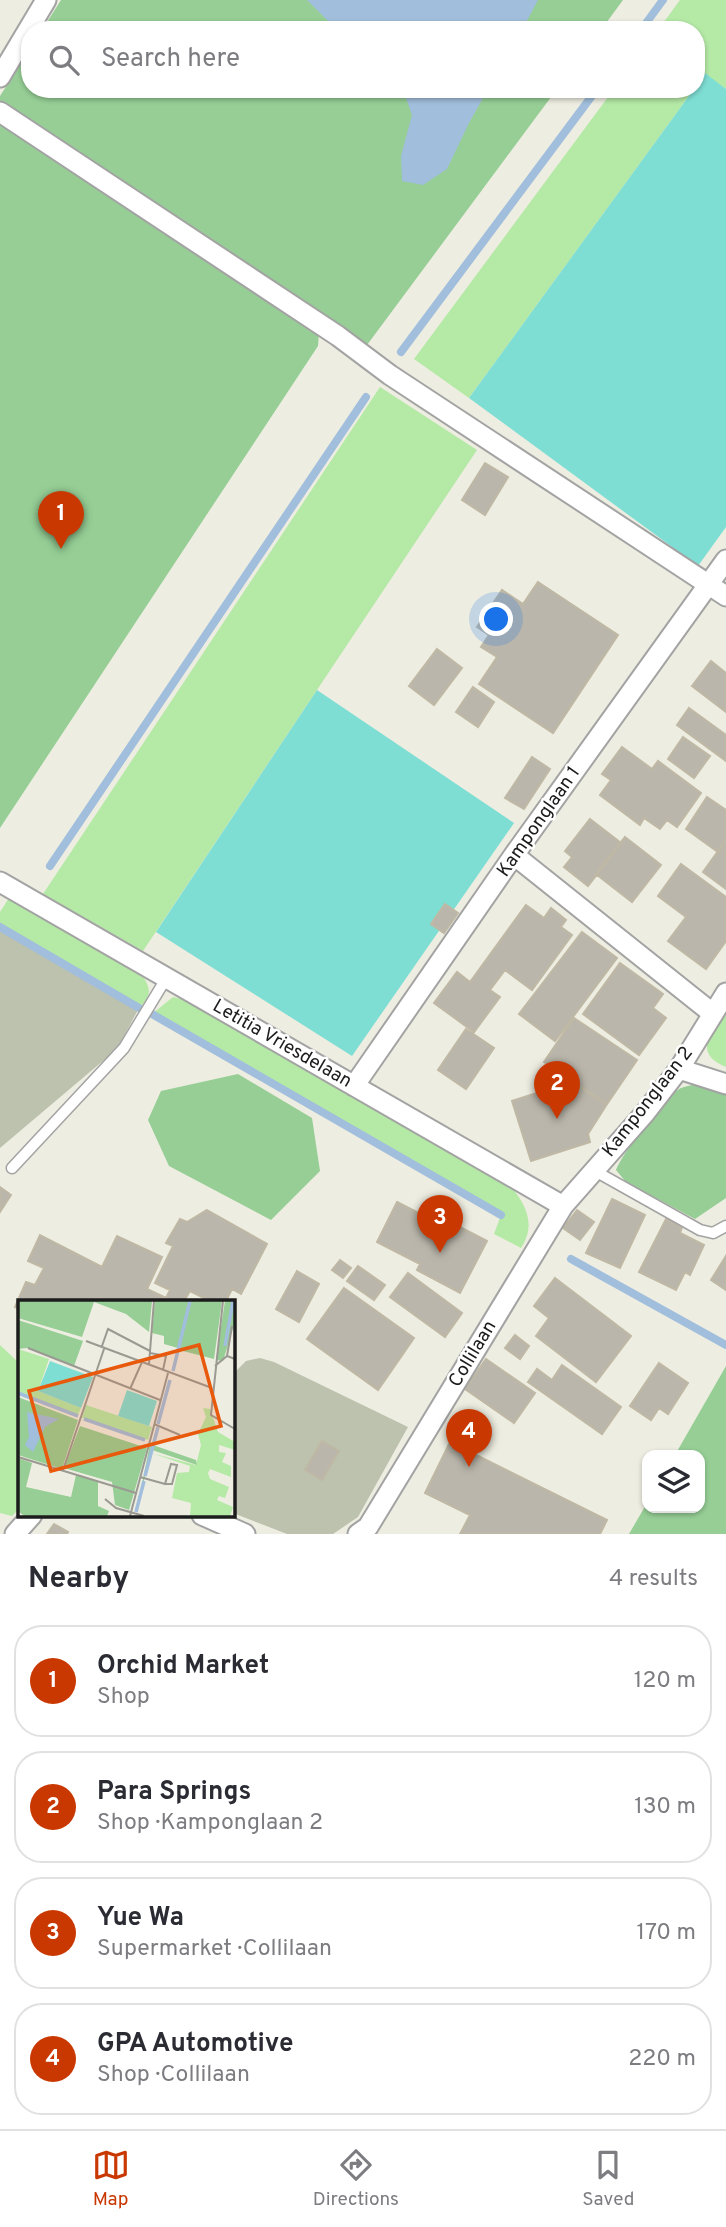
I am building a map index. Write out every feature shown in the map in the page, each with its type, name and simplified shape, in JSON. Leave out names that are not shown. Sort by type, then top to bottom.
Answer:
[{"type":"street","points":[[33,21],[46,0]]},
{"type":"street","points":[[0,77],[21,42]]},
{"type":"street","points":[[0,113],[338,336],[446,413],[726,596]]},
{"type":"street","name":"Kamponglaan 1","points":[[354,1086],[514,855],[726,560]]},
{"type":"street","points":[[514,855],[712,1013]]},
{"type":"street","name":"Letitia Vriesdelaan","points":[[0,882],[563,1206]]},
{"type":"street","name":"Kamponglaan 2","points":[[563,1206],[645,1113],[679,1069],[726,993]]},
{"type":"street","points":[[679,1069],[726,1084]]},
{"type":"street","name":"Collilaan","points":[[358,1534],[368,1527],[563,1206]]},
{"type":"street","points":[[15,1534],[30,1517]]},
{"type":"street","points":[[207,1517],[245,1534]]},
{"type":"lane","points":[[12,1168],[124,1048],[167,977]]},
{"type":"lane","points":[[595,1171],[700,1230],[713,1233],[726,1226]]},
{"type":"shaded area","points":[[307,0],[538,0],[527,21],[327,20]]},
{"type":"shaded area","points":[[705,73],[726,89],[726,527],[698,566],[469,398],[687,98],[705,98]]},
{"type":"shaded area","points":[[406,98],[483,98],[447,169],[423,185],[402,181],[401,156],[412,115]]},
{"type":"shaded area","points":[[317,690],[514,823],[352,1056],[156,932]]},
{"type":"shaded area","points":[[0,927],[139,1008],[117,1049],[0,1148]]},
{"type":"shaded area","points":[[260,1358],[274,1362],[408,1427],[358,1517],[333,1534],[287,1534],[234,1513],[234,1373],[246,1361]]},
{"type":"green space","points":[[61,0],[623,0],[608,21],[48,21]]},
{"type":"green space","points":[[680,0],[726,0],[726,89],[705,74],[705,21],[665,21]]},
{"type":"green space","points":[[21,63],[21,98],[550,98],[367,345],[0,104],[0,96]]},
{"type":"green space","points":[[607,98],[687,98],[469,398],[414,359]]},
{"type":"green space","points":[[0,122],[319,332],[318,346],[0,828]]},
{"type":"green space","points":[[380,387],[477,450],[143,951],[43,894]]},
{"type":"green space","points":[[9,898],[144,978],[149,990],[146,1001],[139,1008],[0,927],[0,912]]},
{"type":"green space","points":[[173,997],[186,1000],[513,1189],[523,1203],[529,1225],[521,1248],[494,1234],[501,1215],[152,1014]]},
{"type":"green space","points":[[726,1005],[726,1067],[715,1062],[707,1047],[715,1022]]},
{"type":"green space","points":[[238,1074],[312,1118],[320,1171],[271,1220],[169,1166],[148,1120],[161,1091]]},
{"type":"green space","points":[[697,1084],[726,1094],[726,1198],[695,1219],[626,1182],[616,1170],[635,1139],[665,1102],[681,1088]]},
{"type":"green space","points":[[0,1345],[18,1362],[18,1510],[12,1516],[0,1513]]},
{"type":"green space","points":[[726,1366],[726,1534],[629,1534],[642,1512],[705,1513],[705,1450],[678,1450]]},
{"type":"building","points":[[485,463],[508,477],[485,515],[462,500]]},
{"type":"building","points":[[538,582],[618,635],[553,733],[479,684],[497,657],[481,647],[489,635],[477,627],[502,590],[523,604]]},
{"type":"building","points":[[437,649],[462,668],[434,705],[409,686]]},
{"type":"building","points":[[711,661],[726,673],[726,712],[692,686]]},
{"type":"building","points":[[473,687],[494,702],[478,727],[456,712]]},
{"type":"building","points":[[689,708],[726,735],[726,761],[677,725]]},
{"type":"building","points":[[683,737],[710,756],[694,778],[668,759]]},
{"type":"building","points":[[622,747],[652,769],[658,761],[701,793],[677,827],[667,820],[660,829],[644,818],[640,825],[600,795],[611,780],[602,774]]},
{"type":"building","points":[[532,757],[550,769],[524,809],[505,798]]},
{"type":"building","points":[[707,797],[726,810],[726,840],[718,852],[686,829]]},
{"type":"building","points":[[590,819],[621,843],[588,886],[564,867],[572,857],[565,851]]},
{"type":"building","points":[[625,837],[661,865],[632,902],[596,874]]},
{"type":"building","points":[[726,840],[726,889],[703,872]]},
{"type":"building","points":[[681,864],[726,897],[726,941],[706,969],[668,941],[686,917],[658,896]]},
{"type":"building","points":[[445,904],[458,913],[444,933],[431,924]]},
{"type":"building","points":[[526,905],[544,918],[551,908],[566,920],[561,927],[572,935],[532,990],[505,970],[490,990],[500,997],[474,1032],[434,1003],[457,972],[470,982]]},
{"type":"building","points":[[582,932],[617,958],[555,1041],[519,1014]]},
{"type":"building","points":[[620,963],[663,994],[653,1008],[666,1018],[639,1055],[583,1014]]},
{"type":"building","points":[[574,1018],[637,1060],[607,1104],[544,1062]]},
{"type":"building","points":[[466,1029],[494,1048],[466,1089],[438,1070]]},
{"type":"building","points":[[571,1082],[607,1104],[588,1134],[590,1142],[531,1161],[512,1101]]},
{"type":"building","points":[[0,1187],[11,1195],[0,1212]]},
{"type":"building","points":[[612,1199],[645,1215],[620,1268],[586,1253]]},
{"type":"building","points":[[397,1202],[438,1223],[441,1217],[487,1241],[460,1293],[417,1270],[420,1264],[377,1242]]},
{"type":"building","points":[[207,1210],[267,1244],[241,1294],[232,1289],[226,1300],[208,1300],[190,1291],[185,1300],[18,1300],[26,1282],[35,1285],[44,1268],[28,1261],[40,1235],[102,1267],[117,1236],[162,1257],[147,1289],[166,1298],[170,1290],[155,1283],[173,1246],[166,1243],[180,1219],[187,1222]]},
{"type":"building","points":[[577,1210],[594,1222],[580,1240],[563,1228]]},
{"type":"building","points":[[666,1219],[682,1227],[680,1233],[704,1245],[690,1275],[685,1272],[676,1290],[639,1272]]},
{"type":"building","points":[[726,1256],[726,1290],[711,1280]]},
{"type":"building","points":[[340,1260],[351,1268],[343,1278],[332,1270]]},
{"type":"building","points":[[358,1266],[385,1285],[374,1300],[347,1281]]},
{"type":"building","points":[[297,1271],[319,1284],[299,1322],[276,1309]]},
{"type":"building","points":[[408,1273],[462,1313],[445,1337],[390,1297]]},
{"type":"building","points":[[555,1278],[631,1336],[596,1382],[536,1336],[549,1318],[534,1306]]},
{"type":"building","points":[[344,1288],[414,1338],[378,1390],[307,1339]]},
{"type":"building","points":[[515,1335],[529,1346],[520,1359],[505,1348]]},
{"type":"building","points":[[486,1359],[535,1393],[514,1423],[465,1389]]},
{"type":"building","points":[[659,1363],[688,1383],[668,1414],[659,1408],[651,1420],[630,1406]]},
{"type":"building","points":[[562,1365],[621,1407],[602,1434],[528,1382],[537,1369],[552,1380]]},
{"type":"building","points":[[322,1441],[339,1451],[322,1480],[305,1470]]},
{"type":"building","points":[[450,1442],[607,1520],[600,1534],[460,1534],[470,1515],[425,1493]]},
{"type":"building","points":[[54,1524],[68,1532],[67,1534],[47,1534]]},
{"type":"waterway","points":[[648,21],[663,0]]},
{"type":"waterway","points":[[401,352],[590,98]]},
{"type":"waterway","points":[[50,866],[366,397]]},
{"type":"waterway","points":[[0,927],[139,1008]]},
{"type":"waterway","points":[[152,1014],[501,1215]]},
{"type":"waterway","points":[[571,1259],[726,1345]]},
{"type":"place","name":"Orchid Market","points":[[61,549]]},
{"type":"place","name":"Para Springs","points":[[557,1119]]},
{"type":"place","name":"Yue Wa","points":[[440,1253]]},
{"type":"place","name":"GPA Automotive","points":[[469,1467]]}]
